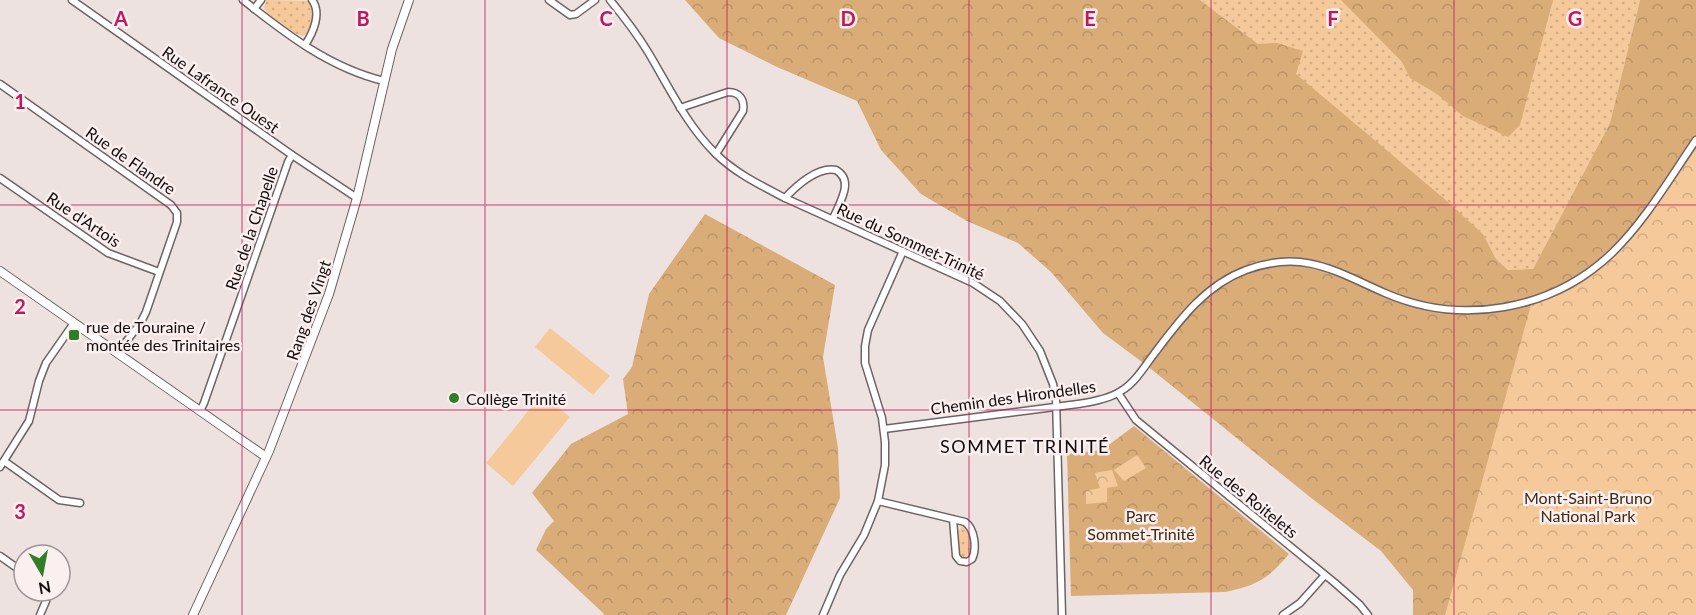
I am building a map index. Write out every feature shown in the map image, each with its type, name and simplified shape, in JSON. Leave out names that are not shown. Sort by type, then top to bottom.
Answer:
[{"type":"street","name":"Rue Lafrance Ouest","points":[[72,0],[357,198]]},
{"type":"street","points":[[243,0],[305,45],[346,69],[384,81]]},
{"type":"street","points":[[255,9],[261,0]]},
{"type":"street","points":[[305,45],[316,18],[316,7],[312,0]]},
{"type":"street","name":"Rang des Vingt","points":[[193,615],[266,457],[329,294],[357,198],[394,39],[409,0]]},
{"type":"street","points":[[549,0],[570,15],[578,13],[595,0]]},
{"type":"street","name":"Rue du Sommet-Trinité","points":[[610,0],[632,26],[695,130],[716,154],[748,178],[785,198],[973,283],[1014,313],[1028,331],[1045,360],[1053,384],[1056,406],[1062,615]]},
{"type":"street","name":"Rue de Flandre","points":[[0,84],[175,208],[178,220],[144,316],[117,353]]},
{"type":"street","points":[[680,108],[728,92],[741,97],[744,104],[743,111],[716,154]]},
{"type":"street","name":"Chemin des Hirondelles","points":[[884,429],[1089,403],[1118,393],[1135,379],[1181,320],[1205,294],[1233,275],[1261,266],[1297,262],[1318,264],[1338,270],[1404,300],[1456,311],[1503,308],[1550,294],[1585,274],[1611,254],[1638,222],[1696,140]]},
{"type":"street","name":"Rue de la Chapelle","points":[[200,411],[292,155]]},
{"type":"street","points":[[785,198],[800,184],[823,170],[836,170],[843,176],[846,186],[832,219]]},
{"type":"street","name":"Rue d'Artois","points":[[0,178],[108,253],[159,272]]},
{"type":"street","points":[[824,615],[840,575],[864,535],[878,501],[886,454],[884,429],[880,408],[868,376],[865,346],[868,330],[903,251]]},
{"type":"street","points":[[0,271],[266,457]]},
{"type":"street","points":[[74,323],[46,363],[29,421],[2,464],[59,500],[80,503]]},
{"type":"street","name":"Rue des Roitelets","points":[[1118,393],[1136,420],[1325,575],[1357,602],[1368,615]]},
{"type":"street","points":[[878,501],[953,519],[965,522],[972,528],[974,554],[969,561],[962,562],[956,556],[953,519]]},
{"type":"street","points":[[1283,615],[1300,603],[1325,575]]},
{"type":"green space","points":[[266,0],[308,1],[312,9],[312,17],[306,34],[303,36],[298,34],[275,20],[264,8]]},
{"type":"green space","points":[[685,0],[1200,0],[1258,44],[1277,43],[1303,51],[1296,74],[1483,234],[1496,259],[1508,270],[1533,269],[1610,123],[1640,0],[1696,0],[1696,615],[1413,615],[1413,590],[1381,551],[1103,333],[1051,272],[1018,243],[967,221],[921,194],[881,150],[857,101],[777,67],[719,38]]},
{"type":"green space","points":[[1200,0],[1640,0],[1610,123],[1533,269],[1508,270],[1496,259],[1483,234],[1258,44]]},
{"type":"green space","points":[[1341,0],[1553,0],[1520,125],[1508,137],[1463,116],[1437,94],[1410,78],[1402,62]]},
{"type":"green space","name":"Mont-Saint-Bruno National Park","points":[[1696,149],[1696,615],[1445,615],[1531,305],[1570,290],[1609,262],[1641,227]]},
{"type":"green space","points":[[705,214],[835,285],[823,357],[838,448],[840,498],[786,615],[603,615],[536,550],[546,529],[554,521],[532,493],[571,444],[628,414],[623,379],[632,367],[649,294]]},
{"type":"green space","points":[[550,328],[610,376],[593,395],[535,347]]},
{"type":"green space","points":[[542,394],[570,417],[513,486],[486,463]]},
{"type":"green space","name":"Parc Sommet-Trinité","points":[[1134,426],[1289,554],[1275,570],[1246,587],[1225,592],[1071,596],[1067,454],[1102,450]]},
{"type":"green space","points":[[1137,455],[1146,468],[1124,481],[1114,470]]},
{"type":"green space","points":[[1112,470],[1118,486],[1107,488],[1107,502],[1086,504],[1086,491],[1100,488],[1095,473]]},
{"type":"green space","points":[[962,526],[967,527],[970,552],[966,557],[960,554],[958,532]]},
{"type":"place","name":"rue de Touraine / montée des Trinitaires","points":[[74,335]]},
{"type":"place","name":"Collège Trinité","points":[[454,398]]},
{"type":"district","name":"SOMMET TRINITÉ","points":[[1025,446]]}]
